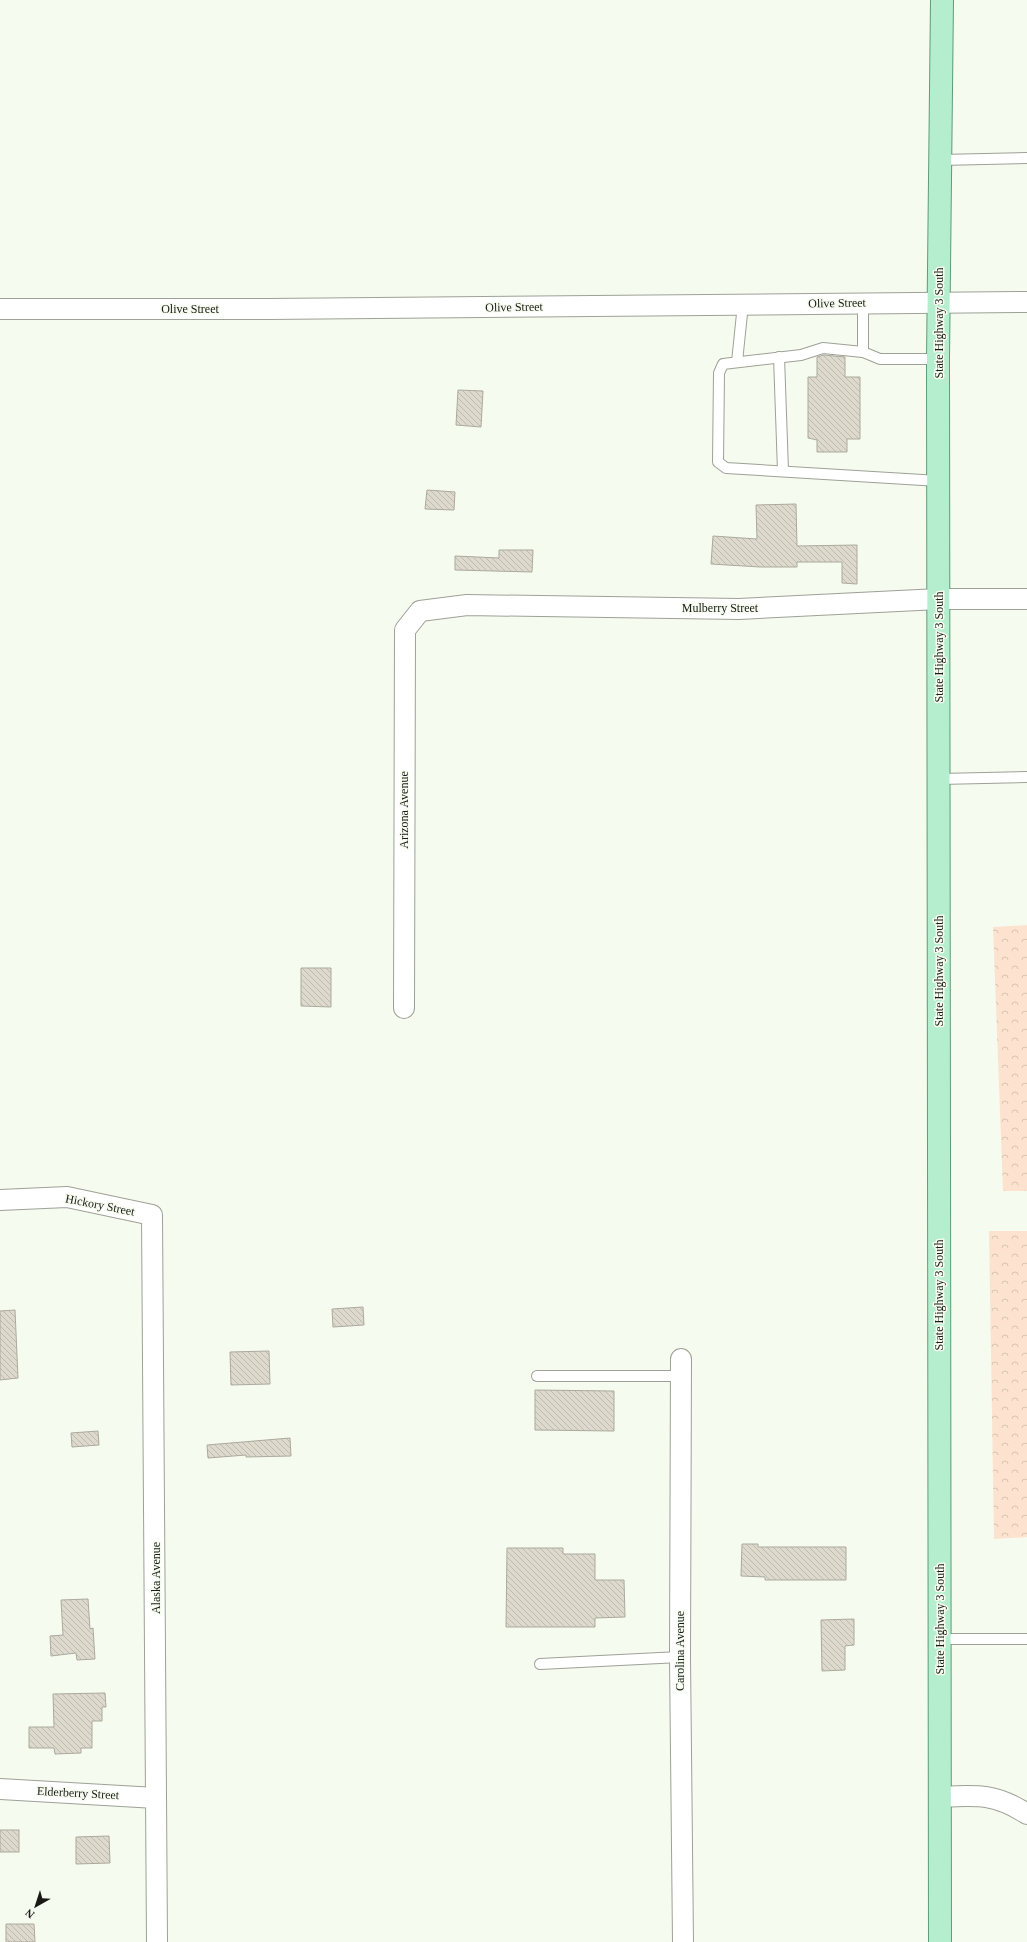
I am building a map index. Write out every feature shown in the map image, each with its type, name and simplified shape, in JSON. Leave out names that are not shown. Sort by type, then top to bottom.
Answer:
[{"type":"main road","name":"State Highway 3 South","points":[[940,1942],[938,359],[942,0]]},
{"type":"street","name":"Olive Street","points":[[0,308],[269,309],[1027,302]]},
{"type":"street","name":"Mulberry Street","points":[[416,616],[420,611],[467,605],[739,609],[939,599],[1027,599]]},
{"type":"street","name":"Arizona Avenue","points":[[404,1008],[405,630],[416,616]]},
{"type":"street","name":"Hickory Street","points":[[0,1200],[67,1197],[152,1215]]},
{"type":"street","name":"Alaska Avenue","points":[[152,1215],[157,1942]]},
{"type":"street","name":"Carolina Avenue","points":[[681,1368],[680,1656],[683,1942]]},
{"type":"street","name":"Elderberry Street","points":[[0,1789],[156,1798]]},
{"type":"street","points":[[940,1797],[988,1796],[1011,1804],[1027,1814]]},
{"type":"lane","points":[[940,160],[1027,158]]},
{"type":"lane","points":[[863,303],[863,352]]},
{"type":"lane","points":[[737,362],[743,304]]},
{"type":"lane","points":[[938,359],[880,359],[863,352],[823,348],[801,355],[723,364],[719,373],[718,462],[726,468],[939,480]]},
{"type":"lane","points":[[779,357],[783,471]]},
{"type":"lane","points":[[939,780],[1027,777]]},
{"type":"lane","points":[[537,1376],[681,1368]]},
{"type":"lane","points":[[940,1639],[1027,1639]]},
{"type":"lane","points":[[540,1664],[680,1656]]},
{"type":"green space","points":[[1027,925],[1027,1191],[1003,1191],[993,927]]},
{"type":"green space","points":[[989,1231],[1027,1231],[1027,1537],[994,1539]]},
{"type":"building","points":[[824,355],[845,357],[845,377],[860,377],[860,439],[847,439],[847,452],[817,452],[817,440],[808,438],[808,377],[817,377],[817,357]]},
{"type":"building","points":[[458,390],[483,391],[481,427],[456,425]]},
{"type":"building","points":[[427,490],[455,492],[454,510],[425,509]]},
{"type":"building","points":[[796,504],[797,546],[857,545],[857,584],[842,583],[842,562],[797,562],[797,567],[760,567],[711,564],[713,536],[757,539],[756,505]]},
{"type":"building","points":[[499,550],[533,550],[532,572],[455,570],[455,556],[499,558]]},
{"type":"building","points":[[301,968],[331,968],[331,1007],[301,1006]]},
{"type":"building","points":[[363,1307],[364,1325],[333,1327],[332,1309]]},
{"type":"building","points":[[15,1310],[18,1378],[0,1380],[0,1311]]},
{"type":"building","points":[[269,1351],[270,1384],[231,1385],[230,1352]]},
{"type":"building","points":[[535,1390],[614,1391],[614,1431],[535,1430]]},
{"type":"building","points":[[98,1431],[99,1445],[72,1447],[71,1433]]},
{"type":"building","points":[[290,1438],[291,1456],[246,1457],[246,1455],[208,1458],[207,1445]]},
{"type":"building","points":[[742,1544],[758,1544],[758,1547],[846,1547],[846,1580],[765,1580],[765,1577],[741,1576]]},
{"type":"building","points":[[507,1548],[563,1548],[563,1554],[595,1554],[595,1580],[624,1580],[625,1617],[595,1618],[595,1627],[506,1627]]},
{"type":"building","points":[[88,1599],[90,1629],[93,1628],[95,1659],[77,1660],[76,1653],[51,1656],[50,1636],[63,1635],[61,1600]]},
{"type":"building","points":[[854,1619],[854,1645],[845,1646],[845,1670],[822,1671],[821,1620]]},
{"type":"building","points":[[105,1693],[106,1707],[102,1707],[102,1721],[92,1721],[92,1748],[81,1748],[81,1753],[55,1754],[54,1748],[29,1748],[29,1727],[54,1727],[53,1694]]},
{"type":"building","points":[[0,1830],[19,1830],[19,1852],[0,1852]]},
{"type":"building","points":[[109,1836],[110,1863],[76,1864],[76,1837]]},
{"type":"building","points":[[6,1924],[34,1924],[35,1942],[6,1942]]}]
